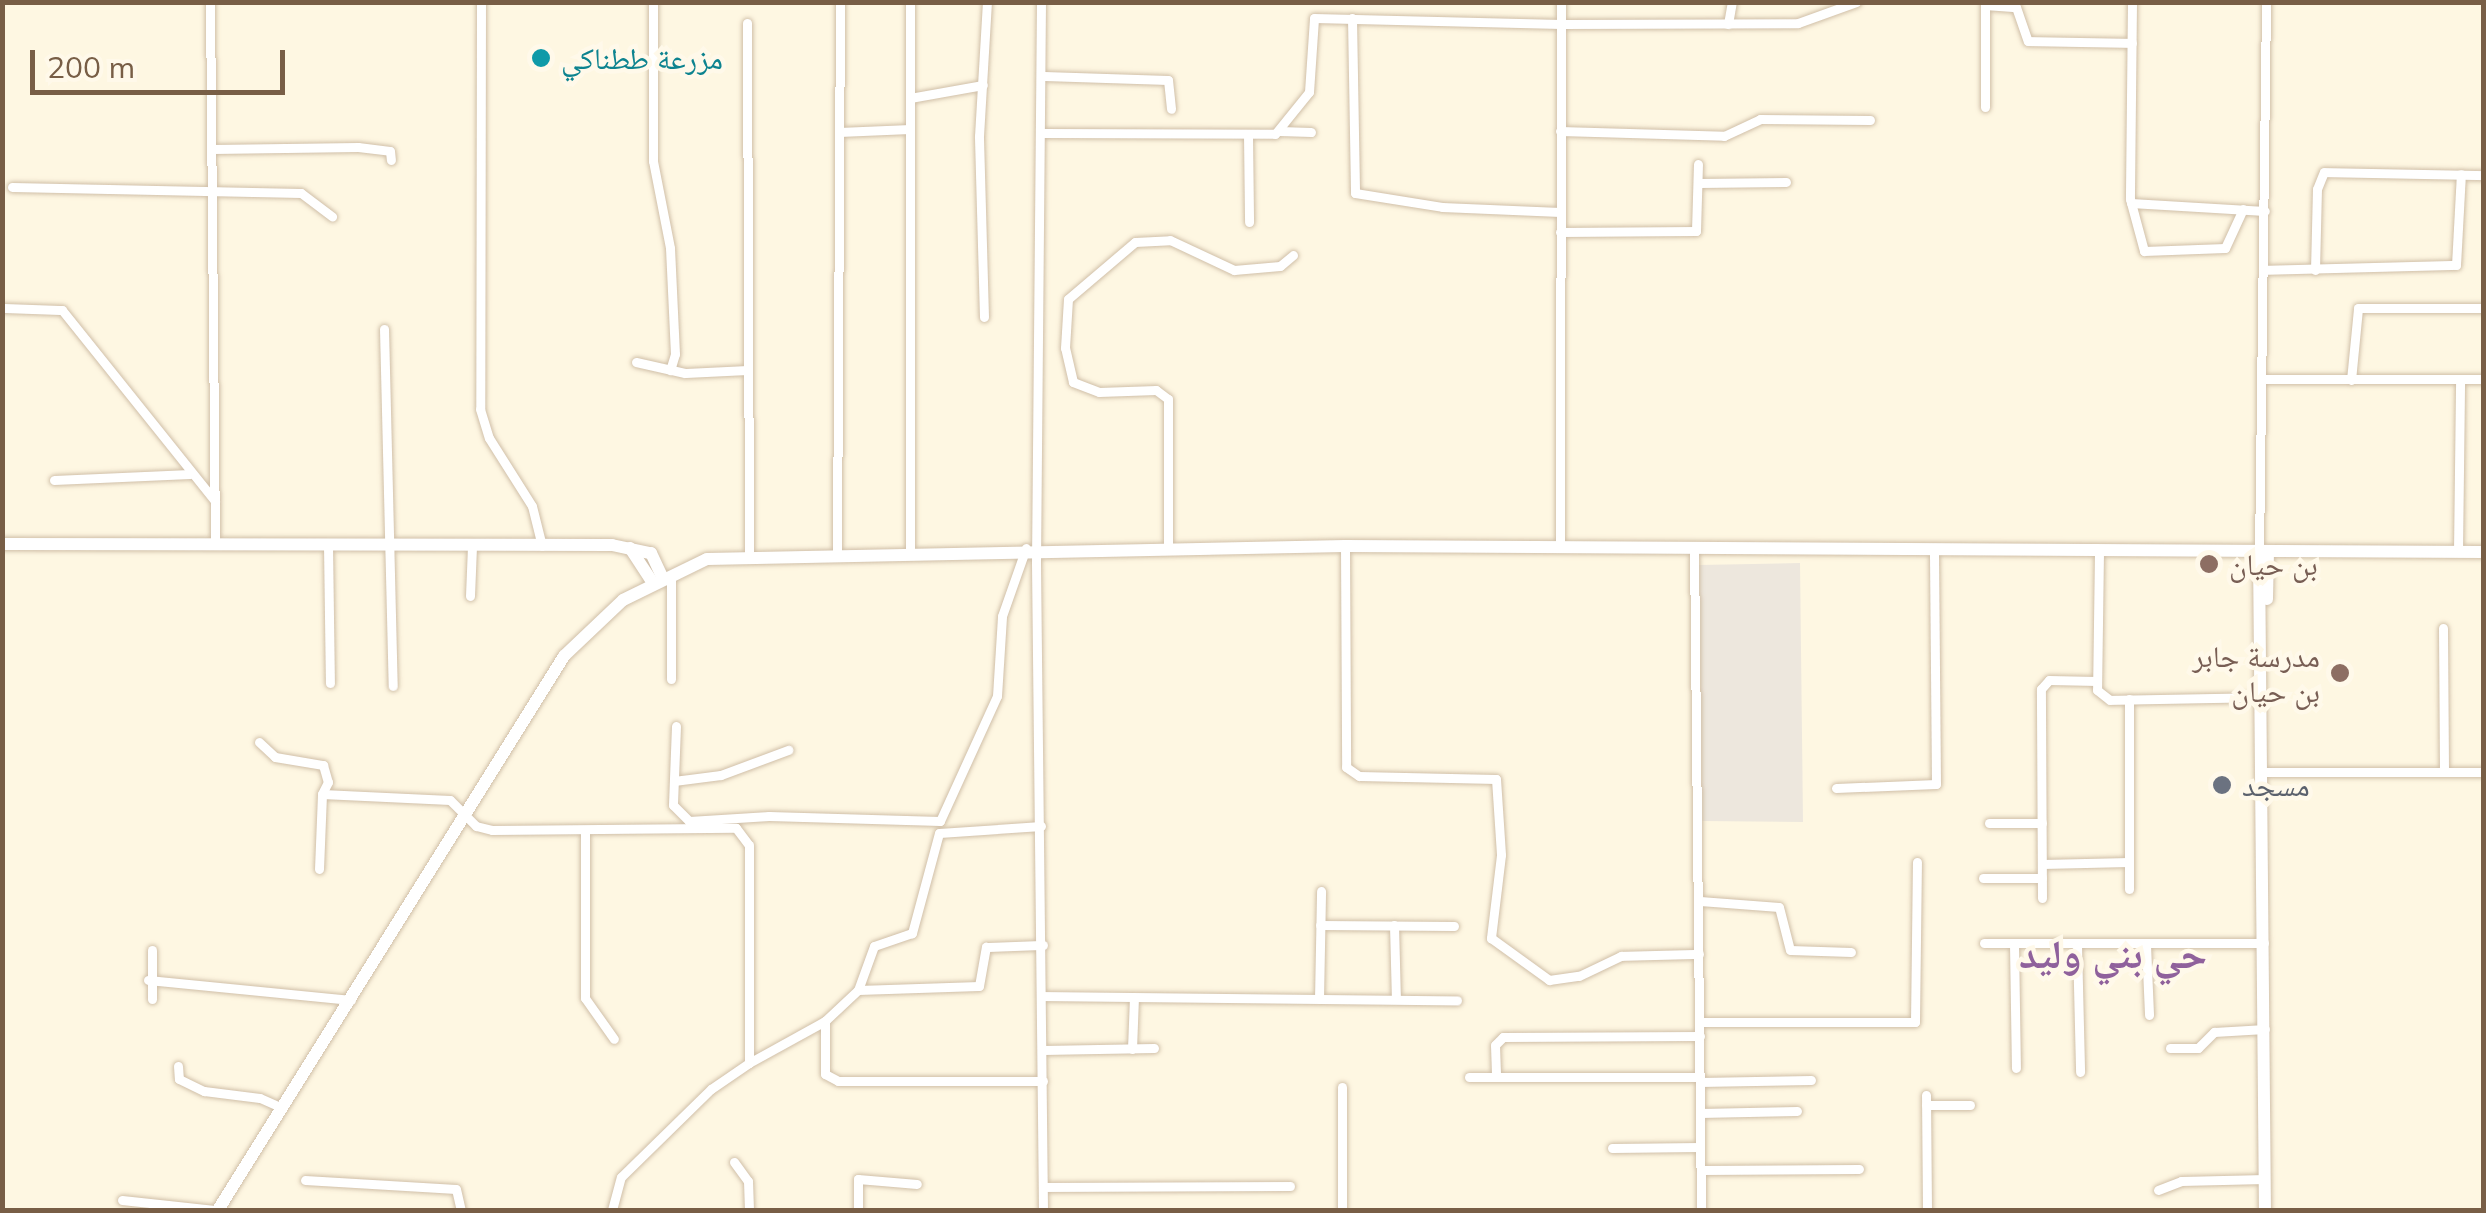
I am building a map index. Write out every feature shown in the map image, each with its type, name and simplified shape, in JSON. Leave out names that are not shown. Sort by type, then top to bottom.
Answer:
[{"type":"main road","points":[[2,544],[628,546],[694,564]]},
{"type":"main road","points":[[628,546],[662,577]]},
{"type":"main road","points":[[216,1210],[572,646],[610,609],[662,577],[694,564],[749,554],[1033,548],[1694,546],[1934,551],[2484,552]]},
{"type":"main road","points":[[2265,1210],[2263,578],[2268,550]]},
{"type":"main road","points":[[2263,578],[2268,550]]},
{"type":"main road","points":[[2240,553],[2263,578]]},
{"type":"main road","points":[[651,554],[662,577]]},
{"type":"street","points":[[210,2],[215,544]]},
{"type":"street","points":[[481,2],[480,410],[489,438],[532,506],[542,546]]},
{"type":"street","points":[[654,2],[654,173],[670,248],[675,354],[670,370]]},
{"type":"street","points":[[838,552],[840,2]]},
{"type":"street","points":[[910,2],[910,552]]},
{"type":"street","points":[[984,317],[983,85],[987,2]]},
{"type":"street","points":[[1041,2],[1044,76],[1033,548],[1043,945],[1043,1210]]},
{"type":"street","points":[[1560,548],[1561,2]]},
{"type":"street","points":[[1728,24],[1732,2]]},
{"type":"street","points":[[1279,131],[1309,92],[1314,18],[1561,24],[1798,23],[1856,2]]},
{"type":"street","points":[[2132,2],[2131,203],[2150,254],[2225,248],[2244,209]]},
{"type":"street","points":[[2266,2],[2262,379],[2268,550]]},
{"type":"street","points":[[1985,107],[1985,4],[2016,7],[2028,40],[2132,43]]},
{"type":"street","points":[[1352,18],[1355,193],[1442,207],[1560,212]]},
{"type":"street","points":[[747,23],[749,554]]},
{"type":"street","points":[[1044,76],[1168,80],[1171,109]]},
{"type":"street","points":[[910,98],[983,85]]},
{"type":"street","points":[[1560,132],[1724,136],[1760,119],[1870,120]]},
{"type":"street","points":[[839,132],[910,130]]},
{"type":"street","points":[[1042,133],[1311,132]]},
{"type":"street","points":[[1248,134],[1249,222]]},
{"type":"street","points":[[212,149],[358,147],[390,151],[391,160]]},
{"type":"street","points":[[1560,232],[1696,231],[1698,164]]},
{"type":"street","points":[[2315,270],[2317,189],[2324,172],[2484,174]]},
{"type":"street","points":[[2263,270],[2456,265],[2461,174]]},
{"type":"street","points":[[1698,183],[1786,182]]},
{"type":"street","points":[[12,187],[301,194],[332,216]]},
{"type":"street","points":[[2131,203],[2265,210]]},
{"type":"street","points":[[1168,549],[1168,399],[1156,390],[1099,392],[1073,382],[1065,348],[1068,299],[1135,242],[1196,248],[1234,270],[1280,266],[1293,255]]},
{"type":"street","points":[[2,308],[62,310],[214,501]]},
{"type":"street","points":[[2351,380],[2358,308],[2484,308]]},
{"type":"street","points":[[384,329],[393,686]]},
{"type":"street","points":[[636,362],[670,370],[748,370]]},
{"type":"street","points":[[2262,379],[2484,380]]},
{"type":"street","points":[[2458,552],[2460,380]]},
{"type":"street","points":[[54,480],[190,474]]},
{"type":"street","points":[[328,545],[330,684]]},
{"type":"street","points":[[470,596],[472,546]]},
{"type":"street","points":[[1344,546],[1346,768],[1359,776],[1496,778],[1501,855],[1491,938],[1548,980],[1579,976],[1621,956],[1699,954]]},
{"type":"street","points":[[1694,546],[1701,1210]]},
{"type":"street","points":[[676,726],[673,805],[688,821],[780,816],[940,821],[997,696],[1002,616],[1033,548]]},
{"type":"street","points":[[1836,788],[1936,784],[1934,551]]},
{"type":"street","points":[[2099,552],[2097,690],[2110,700],[2264,697]]},
{"type":"street","points":[[662,577],[671,679]]},
{"type":"street","points":[[2443,628],[2444,771]]},
{"type":"street","points":[[2042,898],[2044,682],[2097,681]]},
{"type":"street","points":[[2129,699],[2130,889]]},
{"type":"street","points":[[259,742],[275,756],[323,765],[328,782],[322,794],[318,869]]},
{"type":"street","points":[[674,781],[721,774],[788,750]]},
{"type":"street","points":[[2264,772],[2484,772]]},
{"type":"street","points":[[322,794],[450,800],[492,830],[734,828],[749,842],[749,1063]]},
{"type":"street","points":[[1989,824],[2042,823]]},
{"type":"street","points":[[612,1210],[621,1178],[711,1088],[825,1021],[858,990],[879,941],[912,933],[939,833],[1040,826]]},
{"type":"street","points":[[585,830],[585,998],[614,1039]]},
{"type":"street","points":[[1700,1022],[1915,1022],[1917,862]]},
{"type":"street","points":[[2042,864],[2129,862]]},
{"type":"street","points":[[1983,878],[2042,878]]},
{"type":"street","points":[[1318,999],[1320,891]]},
{"type":"street","points":[[1700,902],[1779,907],[1790,950],[1851,952]]},
{"type":"street","points":[[1320,925],[1454,926]]},
{"type":"street","points":[[1394,925],[1396,1000]]},
{"type":"street","points":[[1984,942],[2077,946],[2264,942]]},
{"type":"street","points":[[2014,944],[2016,1068]]},
{"type":"street","points":[[858,990],[979,986],[986,946],[1043,945]]},
{"type":"street","points":[[2146,945],[2148,1015]]},
{"type":"street","points":[[2077,946],[2080,1072]]},
{"type":"street","points":[[152,950],[148,980],[152,998]]},
{"type":"street","points":[[148,980],[351,1000]]},
{"type":"street","points":[[1043,996],[1456,1000]]},
{"type":"street","points":[[1132,1049],[1134,997]]},
{"type":"street","points":[[825,1021],[830,1080],[1043,1081]]},
{"type":"street","points":[[2170,1048],[2198,1048],[2214,1032],[2266,1029]]},
{"type":"street","points":[[1496,1078],[1495,1042],[1503,1037],[1700,1036]]},
{"type":"street","points":[[1043,1050],[1154,1048]]},
{"type":"street","points":[[178,1066],[179,1079],[204,1091],[260,1098],[282,1108]]},
{"type":"street","points":[[1469,1076],[1811,1080]]},
{"type":"street","points":[[1342,1087],[1342,1210]]},
{"type":"street","points":[[1926,1210],[1926,1100],[1970,1105]]},
{"type":"street","points":[[1700,1113],[1797,1112]]},
{"type":"street","points":[[1612,1148],[1700,1146]]},
{"type":"street","points":[[734,1162],[748,1181],[749,1210]]},
{"type":"street","points":[[1701,1170],[1859,1168]]},
{"type":"street","points":[[858,1210],[858,1179],[917,1184]]},
{"type":"street","points":[[2158,1190],[2181,1181],[2265,1179]]},
{"type":"street","points":[[305,1180],[452,1188],[461,1210]]},
{"type":"street","points":[[1043,1186],[1290,1186]]},
{"type":"street","points":[[122,1200],[216,1210]]},
{"type":"shaded area","points":[[1800,563],[1803,822],[1702,821],[1699,565]]},
{"type":"place","name":"مزرعة ططناكي","points":[[541,58]]},
{"type":"place","name":"بن حيان","points":[[2209,564]]},
{"type":"place","name":"مدرسة جابر بن حيان","points":[[2340,673]]},
{"type":"place","name":"مسجد","points":[[2222,785]]},
{"type":"district","name":"حي بني وليد","points":[[2113,953]]}]
